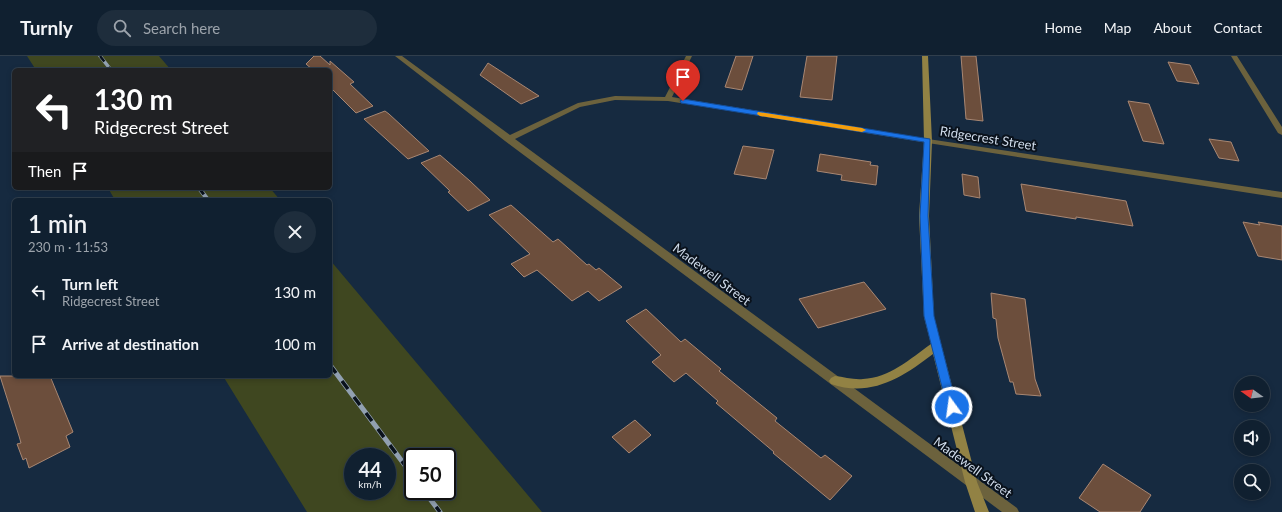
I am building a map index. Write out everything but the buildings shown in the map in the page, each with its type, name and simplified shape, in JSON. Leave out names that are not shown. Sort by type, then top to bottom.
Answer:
[{"type":"main road","points":[[925,56],[928,141],[924,216],[929,316],[972,482],[982,512]]},
{"type":"main road","points":[[835,381],[863,384],[884,380],[901,372],[936,346]]},
{"type":"street","name":"Madewell Street","points":[[398,56],[1012,512]]},
{"type":"street","points":[[668,99],[689,56]]},
{"type":"street","points":[[1234,56],[1282,133]]},
{"type":"street","name":"Ridgecrest Street","points":[[508,138],[578,105],[615,98],[668,99],[928,141],[1282,195]]},
{"type":"green space","points":[[27,56],[159,56],[169,68],[35,68]]},
{"type":"green space","points":[[109,190],[272,190],[278,198],[114,198]]},
{"type":"green space","points":[[332,262],[542,512],[307,512],[224,378],[332,378]]},
{"type":"railway","points":[[100,56],[109,68]]},
{"type":"railway","points":[[200,190],[206,198]]},
{"type":"railway","points":[[332,368],[404,464]]},
{"type":"railway","points":[[431,500],[440,512]]},
{"type":"slow traffic","points":[[760,114],[862,130]]},
{"type":"route","points":[[683,101],[928,141],[924,216],[929,316],[952,407]]}]
